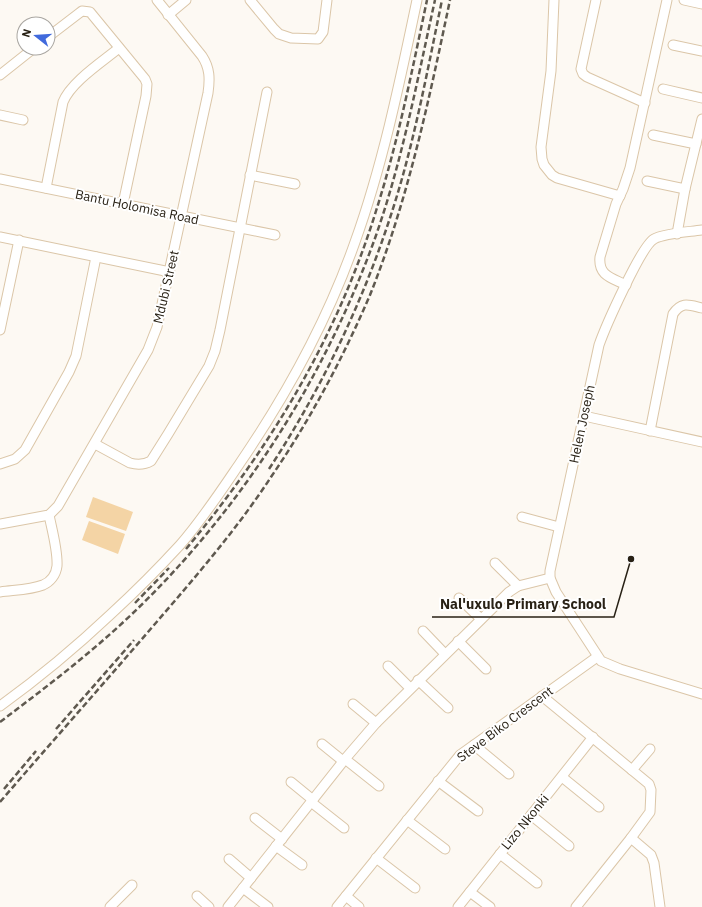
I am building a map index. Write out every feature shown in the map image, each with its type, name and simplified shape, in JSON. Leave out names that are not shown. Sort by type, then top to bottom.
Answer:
[{"type":"street","name":"Mdubi Street","points":[[49,515],[58,506],[95,444],[153,339],[161,312],[182,217],[208,93],[209,74],[202,56],[157,0]]},
{"type":"street","points":[[168,14],[186,0]]},
{"type":"street","points":[[250,0],[279,34],[291,38],[314,40],[318,39],[323,32],[328,0]]},
{"type":"street","points":[[0,706],[25,688],[78,644],[145,582],[180,544],[212,504],[274,413],[321,326],[355,242],[371,194],[384,147],[417,0]]},
{"type":"street","points":[[554,0],[554,34],[551,71],[541,142],[542,158],[549,171],[557,178],[620,196]]},
{"type":"street","points":[[596,0],[581,69],[582,72],[587,77],[644,103]]},
{"type":"street","points":[[626,285],[604,274],[600,267],[600,258],[616,204],[630,168],[666,0]]},
{"type":"street","points":[[684,0],[702,4]]},
{"type":"street","points":[[56,31],[78,14],[86,11],[90,12],[96,17],[145,79],[147,89],[123,204]]},
{"type":"street","points":[[673,45],[702,51]]},
{"type":"street","points":[[46,188],[63,102],[66,94],[74,85],[119,48]]},
{"type":"street","points":[[0,75],[24,56]]},
{"type":"street","points":[[663,89],[702,98]]},
{"type":"street","points":[[95,444],[130,463],[136,465],[147,463],[154,457],[212,358],[220,330],[267,92]]},
{"type":"street","points":[[0,115],[23,120]]},
{"type":"street","points":[[678,234],[685,189],[702,119]]},
{"type":"street","points":[[653,135],[696,144]]},
{"type":"street","points":[[250,174],[295,184]]},
{"type":"street","name":"Bantu Holomisa Road","points":[[0,179],[275,236]]},
{"type":"street","points":[[646,181],[685,189]]},
{"type":"street","name":"Helen Joseph","points":[[550,578],[550,571],[559,527],[599,345],[606,328],[626,285],[650,241],[660,237],[702,230]]},
{"type":"street","points":[[0,237],[170,272]]},
{"type":"street","points":[[0,330],[19,240]]},
{"type":"street","points":[[0,464],[15,459],[25,450],[69,372],[78,347],[96,257]]},
{"type":"street","points":[[650,431],[673,314],[681,305],[685,304],[702,308]]},
{"type":"street","points":[[584,416],[702,442]]},
{"type":"street","points":[[0,524],[49,515],[54,538],[57,567],[49,582],[42,585],[0,592]]},
{"type":"street","points":[[522,517],[559,527]]},
{"type":"street","points":[[495,563],[518,586]]},
{"type":"street","points":[[228,907],[344,760],[376,723],[458,641],[509,592],[518,586],[550,578],[556,592],[597,657],[620,669],[702,694]]},
{"type":"street","points":[[459,598],[481,619]]},
{"type":"street","points":[[423,631],[445,654]]},
{"type":"street","points":[[458,641],[486,669]]},
{"type":"street","name":"Steve Biko Crescent","points":[[338,907],[460,755],[597,657]]},
{"type":"street","points":[[388,666],[410,688]]},
{"type":"street","points":[[418,680],[448,708]]},
{"type":"street","points":[[542,696],[649,784],[651,790],[650,812],[632,838],[576,907]]},
{"type":"street","points":[[353,704],[376,723]]},
{"type":"street","name":"Lizo Nkonki","points":[[458,907],[593,737]]},
{"type":"street","points":[[322,744],[379,786]]},
{"type":"street","points":[[474,745],[509,774]]},
{"type":"street","points":[[632,770],[650,749]]},
{"type":"street","points":[[562,776],[599,806]]},
{"type":"street","points":[[438,781],[478,811]]},
{"type":"street","points":[[290,782],[344,828]]},
{"type":"street","points":[[531,815],[569,846]]},
{"type":"street","points":[[255,818],[302,865]]},
{"type":"street","points":[[407,820],[445,849]]},
{"type":"street","points":[[632,838],[651,855],[654,863],[660,907]]},
{"type":"street","points":[[500,854],[537,883]]},
{"type":"street","points":[[376,858],[415,888]]},
{"type":"street","points":[[229,859],[251,878]]},
{"type":"street","points":[[110,907],[132,885]]},
{"type":"street","points":[[242,888],[268,907]]},
{"type":"street","points":[[470,892],[490,907]]},
{"type":"street","points":[[197,896],[209,907]]},
{"type":"street","points":[[346,896],[359,907]]},
{"type":"shaded area","points":[[93,497],[133,512],[126,531],[86,517]]},
{"type":"shaded area","points":[[89,521],[125,534],[118,554],[82,540]]},
{"type":"railway","points":[[186,549],[246,471],[273,430],[298,389],[342,303],[360,258],[384,185],[404,106],[427,0]]},
{"type":"railway","points":[[0,722],[84,657],[132,614],[171,574],[208,532],[243,488],[303,393],[330,344],[353,293],[384,212],[401,152],[435,0]]},
{"type":"railway","points":[[269,469],[291,435],[330,364],[378,252],[409,153],[442,0]]},
{"type":"railway","points":[[0,802],[228,537],[271,477],[325,388],[349,342],[370,295],[396,223],[434,75],[450,0]]},
{"type":"railway","points":[[135,603],[169,568]]},
{"type":"railway","points":[[56,729],[134,640]]},
{"type":"railway","points":[[4,789],[36,751]]},
{"type":"place","name":"Nal'uxulo Primary School","points":[[631,559]]}]
